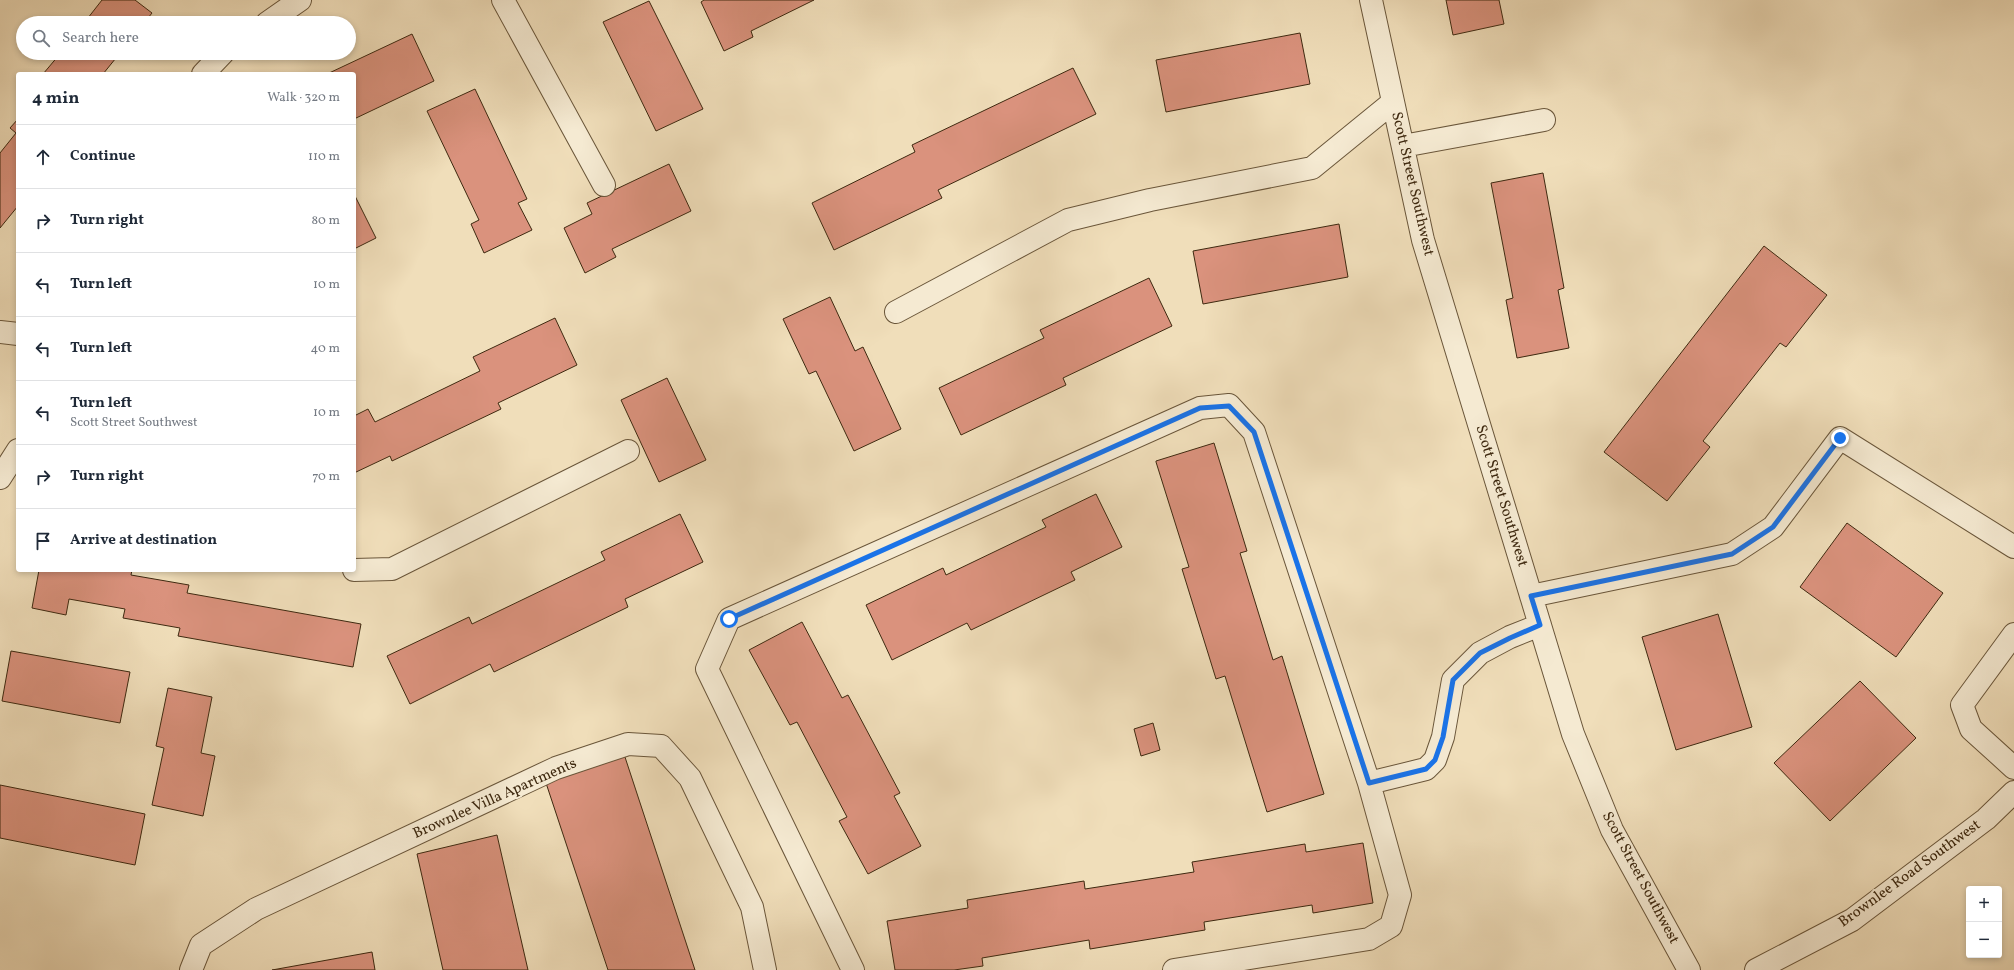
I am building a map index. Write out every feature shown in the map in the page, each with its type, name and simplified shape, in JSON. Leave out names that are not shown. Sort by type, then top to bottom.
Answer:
[{"type":"street","points":[[277,16],[300,0]]},
{"type":"street","points":[[503,0],[604,185]]},
{"type":"street","name":"Scott Street Southwest","points":[[1371,0],[1424,240],[1573,734],[1612,830],[1689,970]]},
{"type":"street","points":[[205,72],[216,60]]},
{"type":"street","points":[[896,312],[1068,220],[1150,200],[1312,168],[1393,102]]},
{"type":"street","points":[[1403,146],[1544,120]]},
{"type":"street","points":[[0,332],[16,334]]},
{"type":"street","points":[[854,970],[706,669],[729,619],[1200,408],[1229,406],[1254,432],[1369,783],[1400,895],[1391,926],[1369,939],[1174,970]]},
{"type":"street","points":[[1531,596],[1732,554],[1773,527],[1840,438],[2014,547]]},
{"type":"street","points":[[356,570],[392,569],[628,451]]},
{"type":"street","points":[[0,478],[16,453]]},
{"type":"street","points":[[1369,783],[1426,769],[1435,760],[1443,737],[1453,680],[1480,653],[1540,625]]},
{"type":"street","points":[[2014,634],[1962,705],[1971,729],[2014,768]]},
{"type":"street","name":"Brownlee Villa Apartments","points":[[191,970],[201,945],[256,909],[556,768],[628,744],[661,746],[690,778],[752,907],[765,970]]},
{"type":"street","name":"Brownlee Road Southwest","points":[[1756,970],[1852,920],[1986,818],[2014,792]]},
{"type":"building","points":[[102,0],[135,0],[152,13],[150,16],[89,16]]},
{"type":"building","points":[[704,0],[814,0],[751,31],[753,37],[724,51],[701,2]]},
{"type":"building","points":[[1446,0],[1499,0],[1504,24],[1453,35]]},
{"type":"building","points":[[649,1],[703,109],[656,131],[603,22]]},
{"type":"building","points":[[1300,33],[1310,84],[1166,112],[1156,60]]},
{"type":"building","points":[[412,34],[434,81],[356,118],[356,72],[331,72]]},
{"type":"building","points":[[55,60],[114,60],[105,72],[45,72]]},
{"type":"building","points":[[1073,68],[1096,114],[938,190],[942,198],[834,250],[812,203],[915,152],[912,145]]},
{"type":"building","points":[[475,89],[527,199],[518,203],[532,230],[484,253],[471,224],[479,220],[427,111]]},
{"type":"building","points":[[16,121],[16,133],[10,128]]},
{"type":"building","points":[[16,133],[16,208],[0,228],[0,153]]},
{"type":"building","points":[[669,164],[691,211],[612,249],[616,257],[585,273],[564,228],[592,214],[587,203]]},
{"type":"building","points":[[1543,173],[1564,288],[1558,290],[1569,348],[1517,358],[1506,300],[1513,298],[1491,183]]},
{"type":"building","points":[[356,198],[376,238],[356,248]]},
{"type":"building","points":[[1339,224],[1348,277],[1203,304],[1193,251]]},
{"type":"building","points":[[1764,246],[1827,295],[1786,347],[1780,343],[1703,441],[1710,447],[1667,501],[1604,452]]},
{"type":"building","points":[[1149,278],[1172,326],[1063,378],[1066,385],[961,435],[939,388],[1044,338],[1040,330]]},
{"type":"building","points":[[830,297],[855,351],[863,347],[901,429],[854,451],[816,371],[809,374],[783,319]]},
{"type":"building","points":[[555,318],[577,365],[498,403],[501,409],[392,461],[390,456],[356,472],[356,415],[368,409],[375,422],[480,371],[473,357]]},
{"type":"building","points":[[667,378],[706,460],[659,482],[621,400]]},
{"type":"building","points":[[1214,443],[1247,551],[1240,553],[1273,660],[1282,656],[1324,794],[1267,812],[1225,676],[1216,679],[1182,569],[1189,567],[1156,462]]},
{"type":"building","points":[[1096,494],[1122,547],[1071,572],[1075,580],[971,630],[967,623],[892,660],[866,605],[943,568],[946,575],[1046,527],[1042,520]]},
{"type":"building","points":[[680,514],[703,562],[625,599],[628,607],[494,672],[490,664],[410,704],[387,656],[469,617],[472,624],[605,560],[601,552]]},
{"type":"building","points":[[1847,523],[1943,593],[1896,657],[1800,587]]},
{"type":"building","points":[[39,572],[132,572],[131,575],[189,585],[187,593],[361,624],[353,667],[178,636],[180,628],[123,618],[125,609],[69,599],[66,615],[32,608]]},
{"type":"building","points":[[1718,614],[1752,727],[1676,750],[1642,637]]},
{"type":"building","points":[[802,622],[842,698],[848,695],[900,793],[894,796],[921,846],[868,874],[839,821],[847,817],[797,722],[790,725],[749,650]]},
{"type":"building","points":[[11,651],[130,672],[120,723],[2,701]]},
{"type":"building","points":[[1860,681],[1916,738],[1830,821],[1774,763]]},
{"type":"building","points":[[168,688],[212,697],[201,753],[215,756],[203,816],[152,805],[164,748],[156,746]]},
{"type":"building","points":[[1153,723],[1160,750],[1141,756],[1134,729]]},
{"type":"building","points":[[623,751],[695,970],[608,970],[544,777]]},
{"type":"building","points":[[0,785],[145,814],[135,865],[0,838]]},
{"type":"building","points":[[497,835],[528,970],[443,970],[417,854]]},
{"type":"building","points":[[1363,843],[1373,903],[1313,913],[1312,905],[1204,922],[1205,930],[1090,949],[1089,940],[982,958],[983,966],[954,970],[895,970],[887,921],[968,908],[967,900],[1084,881],[1085,889],[1194,872],[1192,862],[1305,844],[1306,852]]},
{"type":"building","points":[[372,952],[375,970],[272,970]]},
{"type":"route","points":[[729,619],[1200,408],[1229,406],[1254,432],[1369,783],[1426,769],[1435,760],[1443,737],[1453,680],[1480,653],[1540,625],[1531,596],[1732,554],[1773,527],[1840,438]]}]
